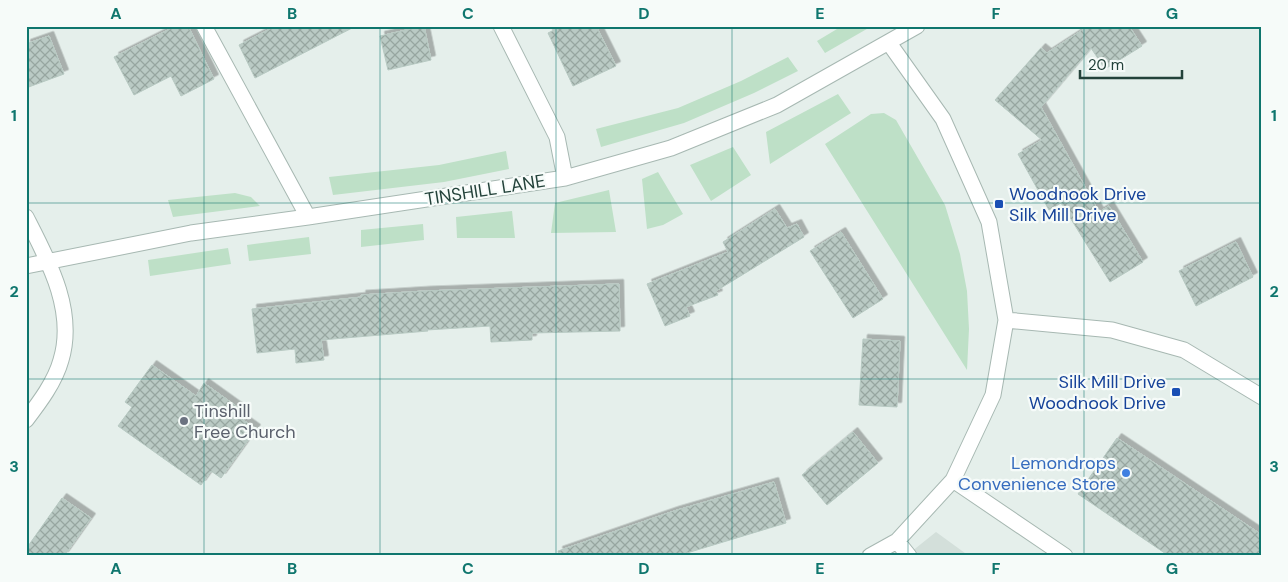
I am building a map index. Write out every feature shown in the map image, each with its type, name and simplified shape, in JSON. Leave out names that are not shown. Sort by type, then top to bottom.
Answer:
[{"type":"street","points":[[204,26],[308,217]]},
{"type":"street","points":[[501,26],[557,137],[565,178]]},
{"type":"street","name":"TINSHILL LANE","points":[[26,266],[191,233],[565,178],[671,148],[777,105],[917,26]]},
{"type":"street","points":[[870,556],[896,541],[953,480],[993,394],[1006,320],[989,222],[943,119],[889,43]]},
{"type":"street","points":[[26,217],[49,260],[62,300],[65,322],[61,361],[38,404],[26,420]]},
{"type":"street","points":[[1006,320],[1112,330],[1184,350],[1262,397]]},
{"type":"street","points":[[953,480],[1065,556]]},
{"type":"street","points":[[896,541],[909,556]]},
{"type":"shaded area","points":[[936,532],[969,556],[906,556]]},
{"type":"green space","points":[[842,26],[872,26],[825,53],[817,41]]},
{"type":"green space","points":[[788,57],[798,71],[754,93],[684,123],[601,147],[596,129],[678,108],[741,81]]},
{"type":"green space","points":[[838,94],[851,113],[770,164],[766,132]]},
{"type":"green space","points":[[884,113],[896,120],[945,205],[960,254],[967,291],[969,329],[967,370],[825,144],[871,114]]},
{"type":"green space","points":[[733,147],[751,175],[711,201],[690,165]]},
{"type":"green space","points":[[506,151],[509,169],[444,182],[333,195],[329,177],[439,165]]},
{"type":"green space","points":[[658,172],[683,214],[663,225],[647,229],[642,179]]},
{"type":"green space","points":[[609,190],[616,232],[551,233],[555,203]]},
{"type":"green space","points":[[235,193],[251,197],[260,206],[173,217],[168,200]]},
{"type":"green space","points":[[512,211],[515,238],[457,238],[456,217]]},
{"type":"green space","points":[[423,224],[424,240],[361,247],[361,230]]},
{"type":"green space","points":[[309,237],[311,254],[249,261],[247,245]]},
{"type":"green space","points":[[228,248],[231,264],[150,276],[148,260]]},
{"type":"building","points":[[176,26],[188,26],[214,79],[181,96],[171,76],[134,95],[114,57]]},
{"type":"building","points":[[276,26],[356,26],[255,78],[239,45]]},
{"type":"building","points":[[424,26],[431,60],[388,70],[380,36]]},
{"type":"building","points":[[562,26],[596,26],[616,66],[573,86],[548,33]]},
{"type":"building","points":[[1078,26],[1129,26],[1142,46],[1105,69],[1091,48],[1041,107],[1099,212],[1109,206],[1143,262],[1110,282],[1061,203],[1049,210],[1018,154],[1042,140],[995,100],[1041,48],[1047,53],[1081,31]]},
{"type":"building","points":[[49,36],[64,74],[26,88],[26,44]]},
{"type":"building","points":[[775,209],[787,228],[797,224],[804,237],[716,291],[718,295],[686,307],[690,316],[665,326],[647,284],[728,252],[723,242]]},
{"type":"building","points":[[841,232],[883,299],[853,318],[810,251]]},
{"type":"building","points":[[1236,242],[1253,277],[1196,306],[1179,271]]},
{"type":"building","points":[[619,284],[620,331],[532,333],[532,340],[491,342],[490,326],[321,340],[324,360],[296,363],[295,349],[257,353],[252,309],[362,297],[361,295]]},
{"type":"building","points":[[863,339],[900,341],[897,407],[859,405]]},
{"type":"building","name":"Tinshill Free Church","points":[[152,365],[196,396],[204,383],[243,411],[239,417],[256,429],[221,478],[211,471],[201,485],[118,426],[132,407],[125,402]]},
{"type":"building","points":[[853,432],[878,463],[827,505],[802,475]]},
{"type":"building","points":[[1117,438],[1262,535],[1262,556],[1169,556],[1078,494]]},
{"type":"building","points":[[774,482],[786,523],[677,556],[559,556],[558,551],[674,511]]},
{"type":"building","points":[[62,498],[91,518],[64,556],[26,556],[26,549]]},
{"type":"place","name":"Woodnook Drive Silk Mill Drive","points":[[999,204]]},
{"type":"place","name":"Silk Mill Drive Woodnook Drive","points":[[1176,392]]},
{"type":"place","name":"Tinshill Free Church","points":[[184,421]]},
{"type":"place","name":"Lemondrops Convenience Store","points":[[1126,473]]}]
